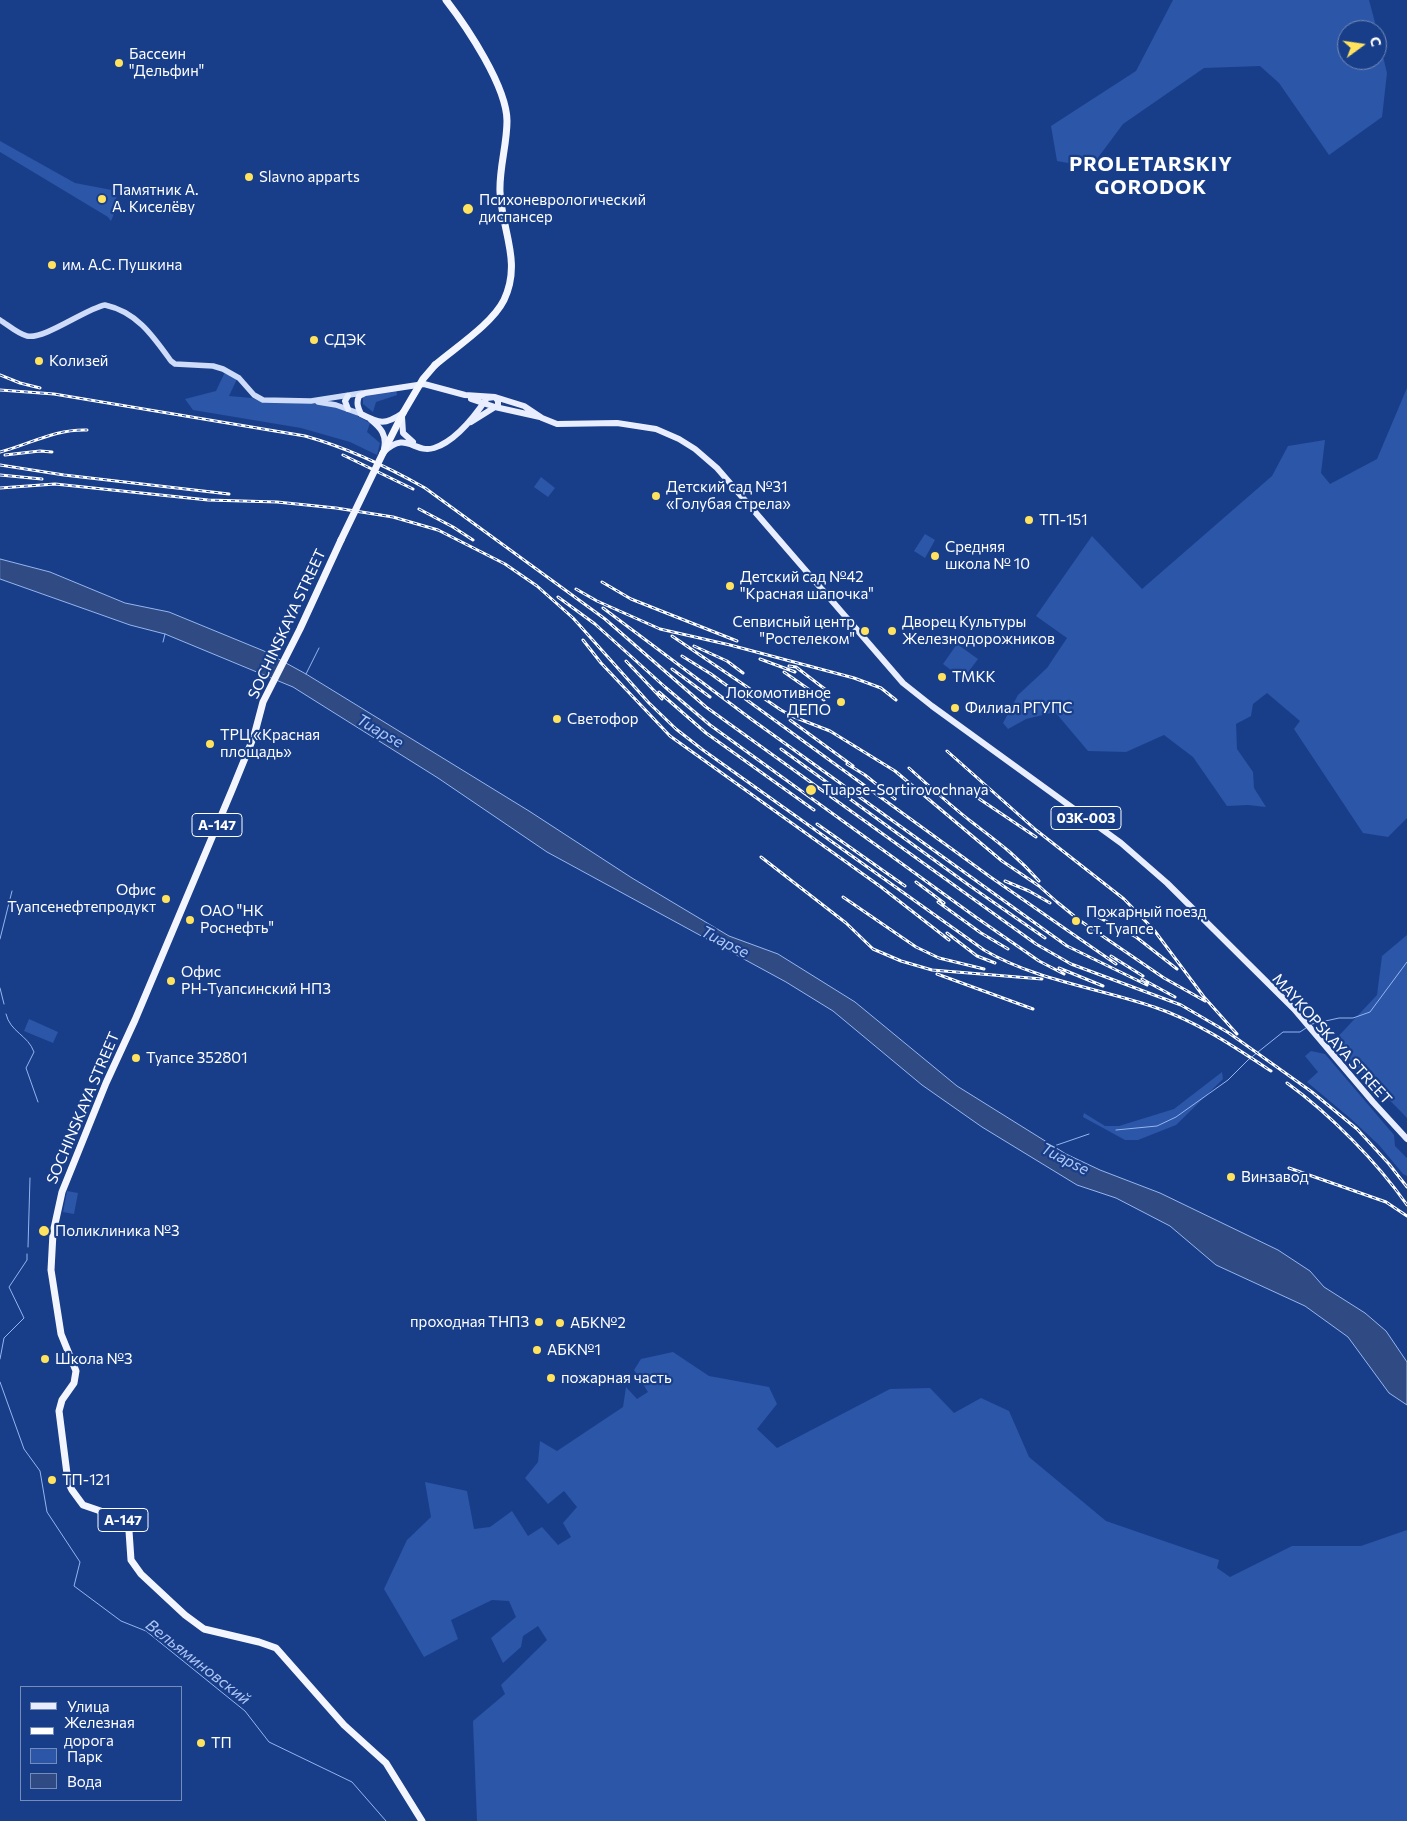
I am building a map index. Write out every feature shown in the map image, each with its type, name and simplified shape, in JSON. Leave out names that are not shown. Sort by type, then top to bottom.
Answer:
[{"type":"highway","name":"А-147","points":[[383,453],[423,379],[435,365],[489,320],[498,310],[511,281],[512,264],[500,192],[506,139],[506,106],[491,70],[446,0]]},
{"type":"highway","name":"SOCHINSKAYA STREET","points":[[383,453],[300,629],[263,702],[254,736],[232,790],[136,1020],[106,1083],[62,1192],[54,1233],[51,1270],[61,1334],[76,1371],[74,1383],[62,1400],[59,1411],[68,1482],[80,1502],[118,1517],[125,1522],[129,1531],[131,1560],[141,1574],[185,1615],[204,1629],[260,1642],[276,1648],[344,1726],[386,1763],[422,1821]]},
{"type":"main road","points":[[0,320],[25,336],[30,337],[46,332],[105,305],[113,307],[145,326],[171,361],[176,364],[213,366],[223,369],[239,378],[254,395],[263,400],[311,401],[336,405],[364,416],[389,422],[403,413]]},
{"type":"main road","points":[[311,401],[424,384],[464,395],[494,397],[524,406],[542,418]]},
{"type":"main road","points":[[365,393],[358,399],[358,406],[364,416],[382,430],[385,441],[383,453]]},
{"type":"main road","points":[[464,395],[496,407],[542,418]]},
{"type":"main road","points":[[348,396],[345,401],[348,409]]},
{"type":"main road","points":[[466,425],[487,398],[494,397]]},
{"type":"main road","points":[[383,453],[397,442],[407,442],[427,449],[434,448],[466,425],[498,406],[498,401],[494,397]]},
{"type":"main road","points":[[466,425],[474,410],[471,399]]},
{"type":"main road","points":[[403,413],[403,433],[408,440],[421,447]]},
{"type":"main road","name":"MAYKOPSKAYA STREET","points":[[542,418],[557,424],[567,425],[617,423],[650,427],[665,432],[695,449],[717,468],[898,678],[932,706],[1121,843],[1167,884],[1305,1022],[1407,1139]]},
{"type":"green space","points":[[1173,0],[1369,0],[1374,20],[1337,20],[1337,70],[1386,70],[1387,73],[1382,117],[1329,155],[1279,83],[1260,66],[1204,68],[1123,124],[1091,167],[1057,161],[1051,126],[1136,71]]},
{"type":"green space","points":[[0,141],[75,183],[117,191],[115,211],[111,221],[108,217],[0,152]]},
{"type":"green space","points":[[225,372],[237,379],[229,396],[252,398],[266,403],[311,403],[336,407],[356,415],[370,423],[367,432],[380,443],[377,455],[350,442],[301,428],[193,410],[185,399],[216,391]]},
{"type":"green space","points":[[396,388],[397,395],[376,402],[373,412],[363,404],[363,396]]},
{"type":"green space","points":[[1407,388],[1407,818],[1388,837],[1363,833],[1294,729],[1300,721],[1267,693],[1253,704],[1251,716],[1236,724],[1237,749],[1253,772],[1254,788],[1266,807],[1248,805],[1227,806],[1193,757],[1164,735],[1126,752],[1088,751],[1055,712],[1026,719],[1008,729],[1003,723],[1018,695],[1047,668],[1067,638],[1036,616],[1092,536],[1142,589],[1272,476],[1288,446],[1325,440],[1321,473],[1330,484],[1377,459]]},
{"type":"green space","points":[[541,477],[555,488],[548,497],[534,487]]},
{"type":"green space","points":[[925,534],[935,540],[925,558],[914,551]]},
{"type":"green space","points":[[957,644],[978,659],[963,679],[943,664]]},
{"type":"green space","points":[[1407,935],[1407,1118],[1333,1042],[1377,995],[1382,956]]},
{"type":"green space","points":[[29,1019],[58,1032],[53,1043],[24,1031]]},
{"type":"green space","points":[[1311,1051],[1325,1054],[1394,1135],[1395,1146],[1407,1158],[1407,1176],[1403,1174],[1379,1145],[1307,1082],[1318,1072],[1305,1056]]},
{"type":"green space","points":[[1222,1072],[1223,1079],[1176,1125],[1138,1140],[1125,1140],[1083,1117],[1084,1113],[1105,1126],[1119,1126],[1174,1109]]},
{"type":"green space","points":[[67,1191],[78,1193],[74,1214],[63,1212]]},
{"type":"green space","points":[[673,1352],[709,1376],[769,1387],[777,1404],[757,1429],[777,1448],[890,1389],[930,1388],[954,1413],[981,1398],[1009,1411],[1029,1457],[1106,1521],[1219,1560],[1217,1568],[1230,1577],[1292,1546],[1361,1546],[1407,1530],[1407,1821],[477,1821],[473,1721],[505,1694],[501,1685],[547,1640],[538,1626],[523,1636],[521,1647],[503,1663],[491,1638],[516,1617],[509,1601],[492,1600],[451,1620],[458,1639],[424,1657],[384,1589],[407,1540],[431,1517],[425,1482],[467,1491],[474,1529],[490,1527],[512,1511],[528,1536],[542,1527],[558,1545],[571,1537],[563,1523],[577,1507],[564,1491],[548,1504],[525,1478],[538,1462],[540,1441],[557,1451],[623,1407],[626,1387],[637,1399],[648,1392],[634,1370],[641,1359]]},
{"type":"water","name":"Tuapse","points":[[0,559],[50,572],[125,603],[169,612],[264,651],[306,674],[529,811],[632,878],[729,936],[778,954],[855,1002],[957,1086],[1066,1154],[1100,1170],[1160,1193],[1278,1250],[1310,1271],[1324,1287],[1365,1313],[1386,1331],[1407,1362],[1407,1405],[1389,1393],[1348,1337],[1305,1306],[1216,1265],[1170,1226],[1116,1198],[1077,1185],[982,1127],[922,1085],[833,1011],[786,982],[547,852],[438,778],[293,687],[165,634],[130,625],[0,579]]},
{"type":"waterway","name":"Вельяминовский","points":[[163,642],[165,634]]},
{"type":"waterway","points":[[306,674],[319,648]]},
{"type":"waterway","name":"Вельяминовский","points":[[0,939],[12,891]]},
{"type":"waterway","points":[[1312,1024],[1339,1018],[1353,1018],[1370,1012],[1407,962]]},
{"type":"waterway","name":"Вельяминовский","points":[[0,988],[4,1004]]},
{"type":"waterway","name":"Вельяминовский","points":[[6,1014],[11,1025],[28,1041],[34,1052],[26,1068],[38,1102]]},
{"type":"waterway","points":[[1116,1130],[1157,1126],[1176,1117],[1228,1080],[1248,1060],[1283,1032],[1300,1032],[1306,1028]]},
{"type":"waterway","name":"Tuapse","points":[[1054,1146],[1089,1134]]},
{"type":"waterway","name":"Вельяминовский","points":[[28,1247],[30,1178]]},
{"type":"waterway","name":"Вельяминовский","points":[[0,1359],[4,1338],[24,1318],[9,1287],[27,1260],[27,1254]]},
{"type":"waterway","name":"Вельяминовский","points":[[0,1382],[24,1449],[40,1471],[47,1512],[80,1562],[74,1586],[121,1621],[146,1631],[245,1711],[269,1742],[352,1782],[386,1821]]},
{"type":"railway","points":[[0,375],[40,388]]},
{"type":"railway","points":[[0,390],[54,394],[305,436],[366,458],[425,488],[605,619],[706,707],[1036,944],[1071,964],[1181,1005],[1229,1033],[1312,1092],[1357,1129],[1407,1187]]},
{"type":"railway","points":[[0,452],[53,434],[87,430]]},
{"type":"railway","points":[[5,455],[40,451],[52,452]]},
{"type":"railway","points":[[343,455],[413,489]]},
{"type":"railway","points":[[0,465],[64,475],[229,494]]},
{"type":"railway","points":[[0,475],[42,479]]},
{"type":"railway","points":[[0,488],[55,484],[208,500],[277,502],[336,508],[393,517],[438,530],[505,564],[537,586],[573,618],[649,703],[676,729],[984,950],[1024,969],[1067,983],[1133,1000],[1185,1019],[1243,1052],[1271,1071]]},
{"type":"railway","points":[[419,509],[473,540]]},
{"type":"railway","points":[[602,582],[631,599],[737,641]]},
{"type":"railway","points":[[576,589],[597,601],[660,629],[730,645],[854,678],[881,688],[896,700]]},
{"type":"railway","points":[[558,597],[595,624],[710,725],[977,918],[1039,961],[1064,974]]},
{"type":"railway","points":[[603,608],[751,719],[1067,946],[1147,985]]},
{"type":"railway","points":[[672,636],[781,710],[830,731],[895,771],[1002,861],[1039,886],[1079,920],[1164,978],[1205,1001]]},
{"type":"railway","points":[[583,640],[601,663],[670,736],[881,887],[949,940]]},
{"type":"railway","points":[[694,646],[727,661],[743,673]]},
{"type":"railway","points":[[682,656],[711,674],[989,876],[1116,964]]},
{"type":"railway","points":[[760,659],[795,672]]},
{"type":"railway","points":[[626,661],[662,699]]},
{"type":"railway","points":[[789,666],[796,667],[830,693]]},
{"type":"railway","points":[[672,669],[710,697]]},
{"type":"railway","points":[[784,672],[824,700]]},
{"type":"railway","points":[[659,692],[706,733],[814,810]]},
{"type":"railway","points":[[790,720],[853,766]]},
{"type":"railway","points":[[781,749],[1045,938]]},
{"type":"railway","points":[[947,751],[1036,830],[1124,899],[1154,930],[1204,997],[1237,1034]]},
{"type":"railway","points":[[847,764],[865,775],[895,799]]},
{"type":"railway","points":[[909,768],[957,810],[1008,850],[1039,881]]},
{"type":"railway","points":[[966,790],[1036,837]]},
{"type":"railway","points":[[817,824],[905,886]]},
{"type":"railway","points":[[761,857],[846,923],[873,949],[901,961],[932,970],[1042,979]]},
{"type":"railway","points":[[1005,881],[1029,891],[1050,903]]},
{"type":"railway","points":[[916,882],[944,903]]},
{"type":"railway","points":[[843,897],[916,947],[939,958],[984,969]]},
{"type":"railway","points":[[938,902],[981,933],[1008,949]]},
{"type":"railway","points":[[1098,917],[1136,937],[1177,969]]},
{"type":"railway","points":[[947,933],[977,956],[995,963]]},
{"type":"railway","points":[[1111,956],[1143,976]]},
{"type":"railway","points":[[1059,968],[1103,986]]},
{"type":"railway","points":[[937,974],[1033,1009]]},
{"type":"railway","points":[[1142,979],[1175,997]]},
{"type":"railway","points":[[1287,1083],[1320,1109],[1352,1140],[1382,1172],[1407,1205]]},
{"type":"railway","points":[[1289,1168],[1386,1202],[1407,1216]]},
{"type":"place","name":"Бассеин \"Дельфин\"","points":[[119,63]]},
{"type":"place","name":"Slavno apparts","points":[[249,177]]},
{"type":"place","name":"Памятник А. А. Киселёву","points":[[102,199]]},
{"type":"place","name":"Психоневрологический диспансер","points":[[468,209]]},
{"type":"place","name":"им. А.С. Пушкина","points":[[52,265]]},
{"type":"place","name":"СДЭК","points":[[314,340]]},
{"type":"place","name":"Колизей","points":[[39,361]]},
{"type":"place","name":"Детский сад №31 «Голубая стрела»","points":[[656,496]]},
{"type":"place","name":"ТП-151","points":[[1029,520]]},
{"type":"place","name":"Средняя школа № 10","points":[[935,556]]},
{"type":"place","name":"Детский сад №42 \"Красная шапочка\"","points":[[730,586]]},
{"type":"place","name":"Сепвисный центр \"Ростелеком\"","points":[[865,631]]},
{"type":"place","name":"Дворец Культуры Железнодорожников","points":[[892,631]]},
{"type":"place","name":"ТМКК","points":[[942,677]]},
{"type":"place","name":"Локомотивное ДЕПО","points":[[841,702]]},
{"type":"place","name":"Филиал РГУПС","points":[[955,708]]},
{"type":"place","name":"Светофор","points":[[557,719]]},
{"type":"place","name":"ТРЦ «Красная площадь»","points":[[210,744]]},
{"type":"place","name":"Tuapse-Sortirovochnaya","points":[[811,790]]},
{"type":"place","name":"Офис Туапсенефтепродукт","points":[[166,899]]},
{"type":"place","name":"ОАО \"НК Роснефть\"","points":[[190,920]]},
{"type":"place","name":"Пожарный поезд ст. Туапсе","points":[[1076,921]]},
{"type":"place","name":"Офис РН-Туапсинский НПЗ","points":[[171,981]]},
{"type":"place","name":"Туапсе 352801","points":[[136,1058]]},
{"type":"place","name":"Винзавод","points":[[1231,1177]]},
{"type":"place","name":"Поликлиника №3","points":[[44,1231]]},
{"type":"place","name":"проходная ТНПЗ","points":[[539,1322]]},
{"type":"place","name":"АБК№2","points":[[560,1323]]},
{"type":"place","name":"АБК№1","points":[[537,1350]]},
{"type":"place","name":"Школа №3","points":[[45,1359]]},
{"type":"place","name":"пожарная часть","points":[[551,1378]]},
{"type":"place","name":"ТП-121","points":[[52,1480]]},
{"type":"place","name":"ТП","points":[[201,1743]]},
{"type":"district","name":"PROLETARSKIY GORODOK","points":[[1151,176]]}]
